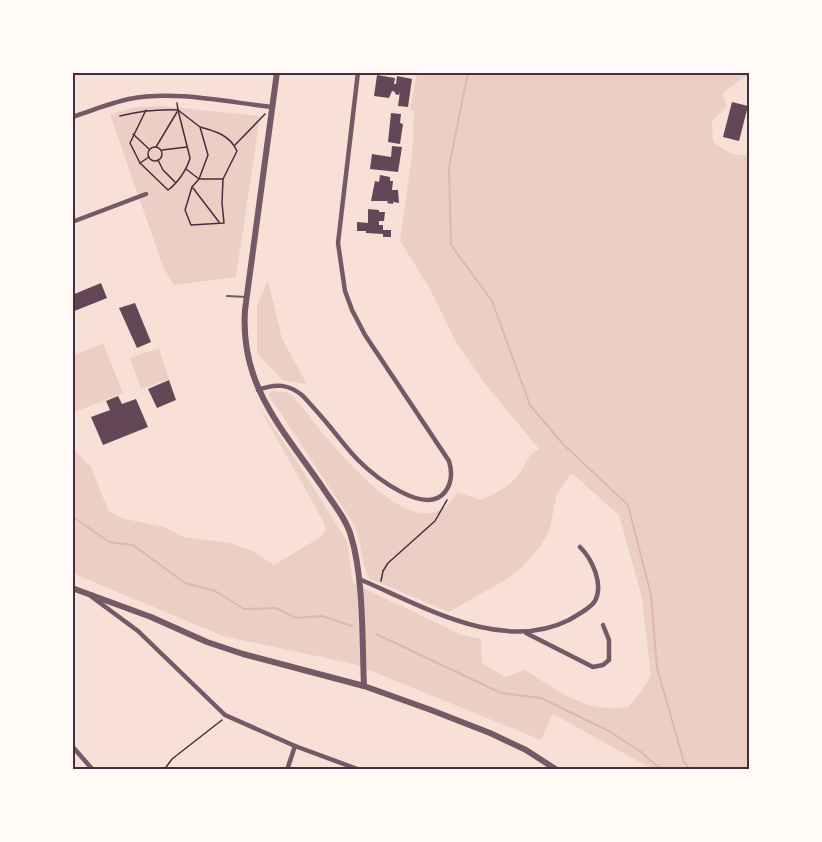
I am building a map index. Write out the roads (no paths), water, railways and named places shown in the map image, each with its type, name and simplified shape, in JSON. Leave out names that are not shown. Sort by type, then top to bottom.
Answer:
[{"type":"street","points":[[277,72],[244,323],[246,349],[258,390],[268,408],[337,510],[351,535],[359,579],[364,686]]},
{"type":"street","points":[[258,390],[278,385],[294,388],[370,471],[415,499],[426,501],[436,499],[448,487],[451,469],[449,461],[365,335],[345,291],[338,243],[358,72]]},
{"type":"street","points":[[72,117],[129,99],[149,97],[176,97],[272,107]]},
{"type":"street","points":[[72,222],[146,194]]},
{"type":"street","points":[[359,579],[455,620],[482,628],[525,632],[558,625],[592,605],[597,597],[597,577],[589,559],[580,547]]},
{"type":"street","points":[[72,588],[151,617],[207,642],[243,654],[364,686],[490,733],[526,750],[556,770]]},
{"type":"street","points":[[88,594],[138,631],[227,716],[295,746],[360,770]]},
{"type":"street","points":[[525,632],[593,667],[603,665],[609,660],[609,640],[603,625]]},
{"type":"street","points":[[72,746],[93,770]]},
{"type":"street","points":[[287,770],[295,746]]},
{"type":"lane","points":[[227,296],[247,297]]},
{"type":"waterway","points":[[468,72],[449,167],[451,245],[492,301],[530,405],[563,444],[628,505],[651,595],[657,668],[684,762],[691,770]]},
{"type":"waterway","points":[[72,516],[109,542],[133,545],[185,583],[215,591],[244,609],[276,608],[296,618],[322,616],[352,626]]},
{"type":"waterway","points":[[376,634],[501,693],[541,698],[609,731],[665,770]]}]
